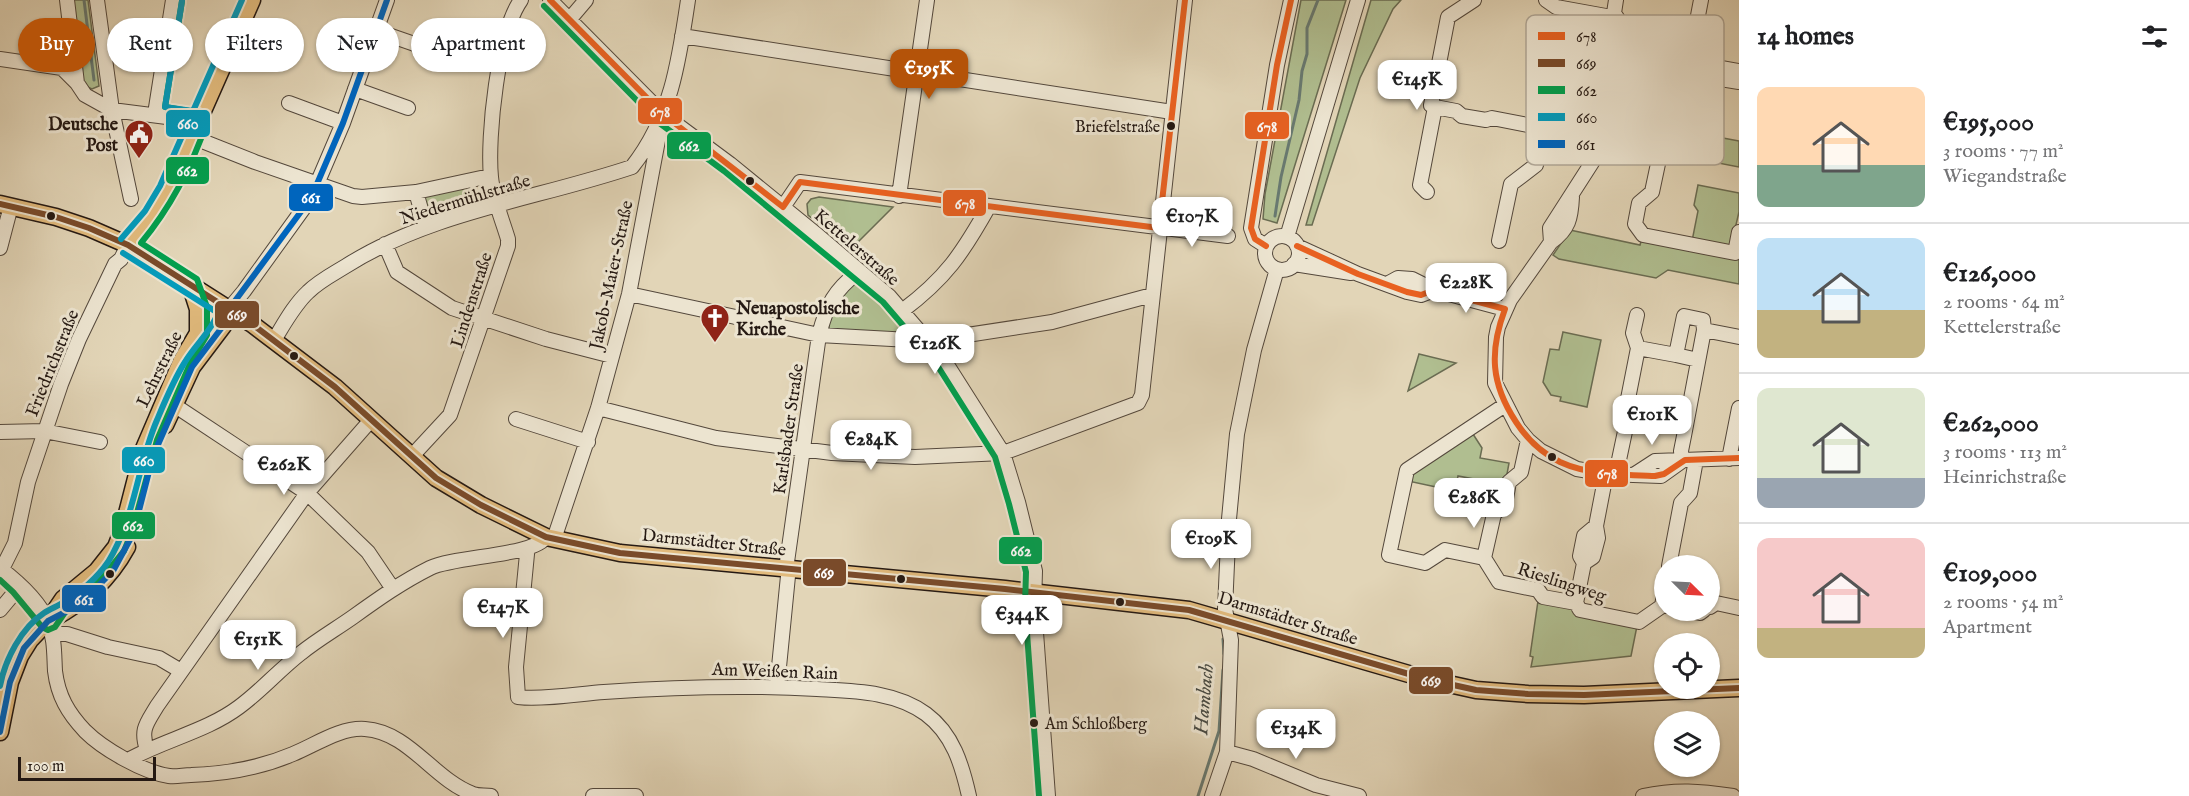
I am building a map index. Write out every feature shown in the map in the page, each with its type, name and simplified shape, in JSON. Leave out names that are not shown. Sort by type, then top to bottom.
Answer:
[{"type":"main road","points":[[128,245],[152,216],[168,190],[252,0]]},
{"type":"main road","name":"Darmstädter Straße","points":[[5,205],[89,228],[128,245],[274,340],[335,387],[436,478],[481,505],[550,538],[620,553],[1194,610],[1425,679],[1476,690],[1584,695],[1739,688]]},
{"type":"main road","points":[[190,284],[198,309],[198,333]]},
{"type":"main road","name":"Lehrstraße","points":[[50,628],[63,599],[97,571],[116,547],[148,437],[182,360],[198,333],[212,318],[229,309]]},
{"type":"main road","name":"Lehrstraße","points":[[50,628],[89,596],[113,571],[127,549],[153,456],[174,405],[192,367],[223,326],[229,309]]},
{"type":"main road","points":[[0,732],[5,681],[30,640],[50,628]]},
{"type":"street","points":[[67,0],[77,83]]},
{"type":"street","points":[[97,0],[112,110],[132,199]]},
{"type":"street","points":[[155,114],[173,0]]},
{"type":"street","points":[[381,18],[387,0]]},
{"type":"street","name":"Lindenstraße","points":[[512,18],[521,0]]},
{"type":"street","name":"Kettelerstraße","points":[[550,0],[664,115],[783,207],[889,296],[944,360],[1003,453],[1035,571],[1034,605],[1048,796]]},
{"type":"street","points":[[569,20],[586,0]]},
{"type":"street","points":[[648,188],[632,167],[647,148],[664,115],[688,0]]},
{"type":"street","points":[[899,196],[927,0]]},
{"type":"street","points":[[598,408],[716,438],[803,450],[904,456],[1003,453],[1137,403],[1142,395],[1185,0]]},
{"type":"street","points":[[1266,246],[1255,239],[1251,228],[1275,77],[1291,0]]},
{"type":"street","points":[[1358,0],[1292,241],[1298,255],[1294,264],[1286,269],[1277,269],[1268,262],[1266,246],[1273,238],[1292,241],[1358,274],[1387,284],[1398,278],[1404,278],[1434,290],[1505,309]]},
{"type":"street","points":[[1546,0],[1556,7],[1600,15]]},
{"type":"street","points":[[1615,15],[1616,0]]},
{"type":"street","points":[[1700,15],[1701,0]]},
{"type":"street","points":[[1469,2],[1448,17],[1431,105],[1456,111],[1462,116],[1486,120],[1492,118],[1526,124]]},
{"type":"street","points":[[682,36],[1172,112]]},
{"type":"street","points":[[0,59],[62,68],[85,95],[112,110],[198,121]]},
{"type":"street","points":[[1724,69],[1739,71]]},
{"type":"street","points":[[229,309],[311,198],[362,72]]},
{"type":"street","name":"Lindenstraße","points":[[412,456],[450,415],[508,246],[490,176],[492,127],[499,72]]},
{"type":"street","points":[[1724,80],[1739,82]]},
{"type":"street","points":[[356,89],[408,108]]},
{"type":"street","points":[[289,103],[343,123]]},
{"type":"street","points":[[1427,192],[1420,185],[1435,107]]},
{"type":"street","name":"Jakob-Maier-Straße","points":[[550,538],[588,442],[629,294],[664,115]]},
{"type":"street","points":[[192,137],[318,184],[362,197],[416,192],[490,176]]},
{"type":"street","points":[[1499,241],[1511,184],[1536,165]]},
{"type":"street","points":[[1590,165],[1572,196],[1570,220],[1551,242],[1505,309],[1498,327],[1494,367],[1495,382],[1505,405],[1527,440],[1540,451],[1577,469],[1611,474],[1635,474],[1655,461],[1734,459],[1739,408]]},
{"type":"street","points":[[1658,165],[1652,192],[1639,203],[1635,224],[1643,235],[1734,253],[1739,232]]},
{"type":"street","name":"Niedermühlstraße","points":[[274,340],[308,292],[364,254],[426,227],[632,167]]},
{"type":"street","points":[[783,207],[800,182],[1228,236]]},
{"type":"street","points":[[416,192],[426,227]]},
{"type":"street","points":[[0,248],[5,205]]},
{"type":"street","points":[[902,311],[928,291],[953,266],[989,206]]},
{"type":"street","points":[[385,244],[398,272],[452,308],[546,339],[612,357]]},
{"type":"street","name":"Friedrichstraße","points":[[1,569],[15,543],[28,482],[44,431],[79,339],[115,264],[121,260],[128,245]]},
{"type":"street","points":[[1294,264],[1358,274]]},
{"type":"street","points":[[1212,796],[1227,753],[1231,640],[1225,609],[1229,519],[1238,427],[1254,350],[1277,269]]},
{"type":"street","name":"Karlsbader Straße","points":[[777,687],[786,562],[819,335],[832,296],[859,271]]},
{"type":"street","points":[[629,294],[819,335],[928,340],[1052,322],[1152,295]]},
{"type":"street","points":[[1576,603],[1584,563],[1593,557],[1598,538],[1596,526],[1627,422],[1625,414],[1638,348],[1633,333],[1637,315]]},
{"type":"street","points":[[1672,555],[1681,503],[1690,493],[1689,460],[1681,451],[1704,330],[1703,320],[1684,316],[1676,355]]},
{"type":"street","points":[[1704,330],[1739,337]]},
{"type":"street","points":[[1638,348],[1698,360]]},
{"type":"street","points":[[174,405],[308,493],[368,552],[393,590]]},
{"type":"street","points":[[1505,405],[1407,470],[1389,555],[1425,563],[1445,550],[1484,558],[1494,514],[1505,504],[1509,482],[1521,472],[1527,440]]},
{"type":"street","points":[[516,419],[588,442]]},
{"type":"street","points":[[147,750],[144,727],[181,671],[308,493],[371,420]]},
{"type":"street","points":[[0,432],[44,431],[100,442]]},
{"type":"street","points":[[128,760],[230,713],[264,687],[301,652],[393,590],[434,567],[455,561],[526,549],[550,538]]},
{"type":"street","name":"Am Weißen Rain","points":[[526,549],[516,667],[518,697],[678,687],[777,687],[866,692],[918,708],[934,721],[951,741],[960,760],[969,796]]},
{"type":"street","name":"Rieslingweg","points":[[1484,558],[1499,582],[1538,590],[1543,597],[1576,603],[1580,610],[1639,622],[1654,612]]},
{"type":"street","points":[[1,569],[37,605],[50,628],[54,645],[55,671],[63,704],[70,715],[102,745],[128,760],[169,776],[235,773],[291,755],[348,730],[363,729],[379,731],[392,736],[448,779],[473,794],[491,796]]},
{"type":"street","points":[[0,610],[20,586]]},
{"type":"street","points":[[1720,604],[1739,608]]},
{"type":"street","points":[[50,628],[108,647],[159,658],[181,671]]},
{"type":"street","points":[[1227,753],[1253,759],[1316,784],[1359,796]]},
{"type":"street","points":[[1643,796],[1669,790],[1698,790],[1733,796]]},
{"type":"street","points":[[593,796],[636,796]]},
{"type":"green space","points":[[69,0],[88,0],[90,18],[72,18]]},
{"type":"green space","points":[[1301,0],[1346,0],[1277,223],[1263,219],[1265,194]]},
{"type":"green space","points":[[1371,0],[1401,0],[1393,9],[1360,78],[1312,225],[1306,225]]},
{"type":"green space","points":[[95,55],[99,86],[92,89],[83,85],[81,72],[95,72]]},
{"type":"green space","points":[[1724,138],[1739,141],[1739,167],[1724,164]]},
{"type":"green space","points":[[474,185],[480,206],[428,223],[421,197]]},
{"type":"green space","points":[[1698,185],[1739,193],[1739,212],[1731,246],[1692,241],[1698,211],[1694,205]]},
{"type":"green space","points":[[819,197],[893,207],[850,250],[808,215],[807,204],[811,199]]},
{"type":"green space","points":[[1570,230],[1640,245],[1642,238],[1739,258],[1739,284],[1668,270],[1656,278],[1559,259],[1553,255]]},
{"type":"green space","points":[[857,282],[863,285],[902,323],[903,327],[899,333],[831,330],[829,328],[829,321],[837,303]]},
{"type":"green space","points":[[1563,332],[1601,340],[1587,407],[1560,401],[1561,397],[1551,395],[1543,382],[1550,349],[1559,350]]},
{"type":"green space","points":[[1419,354],[1456,363],[1408,391]]},
{"type":"green space","points":[[1471,431],[1482,448],[1480,458],[1509,463],[1505,485],[1458,476],[1455,491],[1408,481],[1410,471]]},
{"type":"green space","points":[[1540,600],[1637,626],[1631,656],[1531,667],[1533,657],[1530,656]]},
{"type":"waterway","points":[[84,0],[94,80]]},
{"type":"waterway","name":"Hambach","points":[[1275,216],[1307,54],[1307,28],[1318,0]]},
{"type":"waterway","name":"Hambach","points":[[1223,639],[1224,654]]},
{"type":"waterway","name":"Hambach","points":[[1198,796],[1219,731],[1223,670]]},
{"type":"transit line","name":"660","points":[[121,239],[145,211],[160,186],[242,0]]},
{"type":"transit line","name":"661","points":[[0,732],[10,682],[24,648],[48,621],[71,609],[113,571],[133,534],[153,456],[192,367],[223,326],[229,309],[311,198],[343,123],[387,0]]},
{"type":"transit line","name":"678","points":[[550,0],[664,115],[783,207]]},
{"type":"transit line","name":"678","points":[[1159,228],[1185,0]]},
{"type":"transit line","name":"678","points":[[1266,246],[1255,239],[1251,228],[1277,65],[1291,0]]},
{"type":"transit line","name":"662","points":[[0,580],[42,627],[48,630],[55,627],[70,605],[103,577],[124,551],[132,531],[157,440],[190,364],[207,335],[207,307],[197,279],[141,243],[180,186],[207,122],[206,116],[201,113],[165,107],[182,1]]},
{"type":"transit line","name":"660","points":[[182,1],[165,107],[199,112]]},
{"type":"transit line","name":"662","points":[[544,6],[658,122],[724,171],[883,302],[937,365],[995,457],[1026,572],[1025,606],[1039,796]]},
{"type":"transit line","name":"678","points":[[783,207],[800,182],[1159,228]]},
{"type":"transit line","name":"669","points":[[0,204],[56,217],[128,245],[252,324],[335,387],[436,478],[481,505],[546,537],[620,553],[1005,589],[1189,610],[1426,679],[1476,690],[1584,695],[1739,688]]},
{"type":"transit line","name":"678","points":[[1297,246],[1358,274],[1407,292],[1421,295],[1434,290],[1505,309]]},
{"type":"transit line","name":"660","points":[[0,686],[10,655],[28,627],[44,613],[82,589],[108,562],[124,528],[150,438],[166,398],[181,369],[218,313],[123,253]]},
{"type":"transit line","name":"678","points":[[1505,309],[1496,339],[1495,354],[1497,381],[1501,394],[1525,434],[1535,445],[1553,458],[1582,470],[1619,475],[1655,476],[1664,474],[1685,460],[1739,458]]},
{"type":"place","name":"Briefelstraße","points":[[1171,126]]},
{"type":"place","name":"Deutsche Post","points":[[139,160]]},
{"type":"place","name":"Neuapostolische Kirche","points":[[715,344]]},
{"type":"place","name":"Am Schloßberg","points":[[1034,723]]}]
